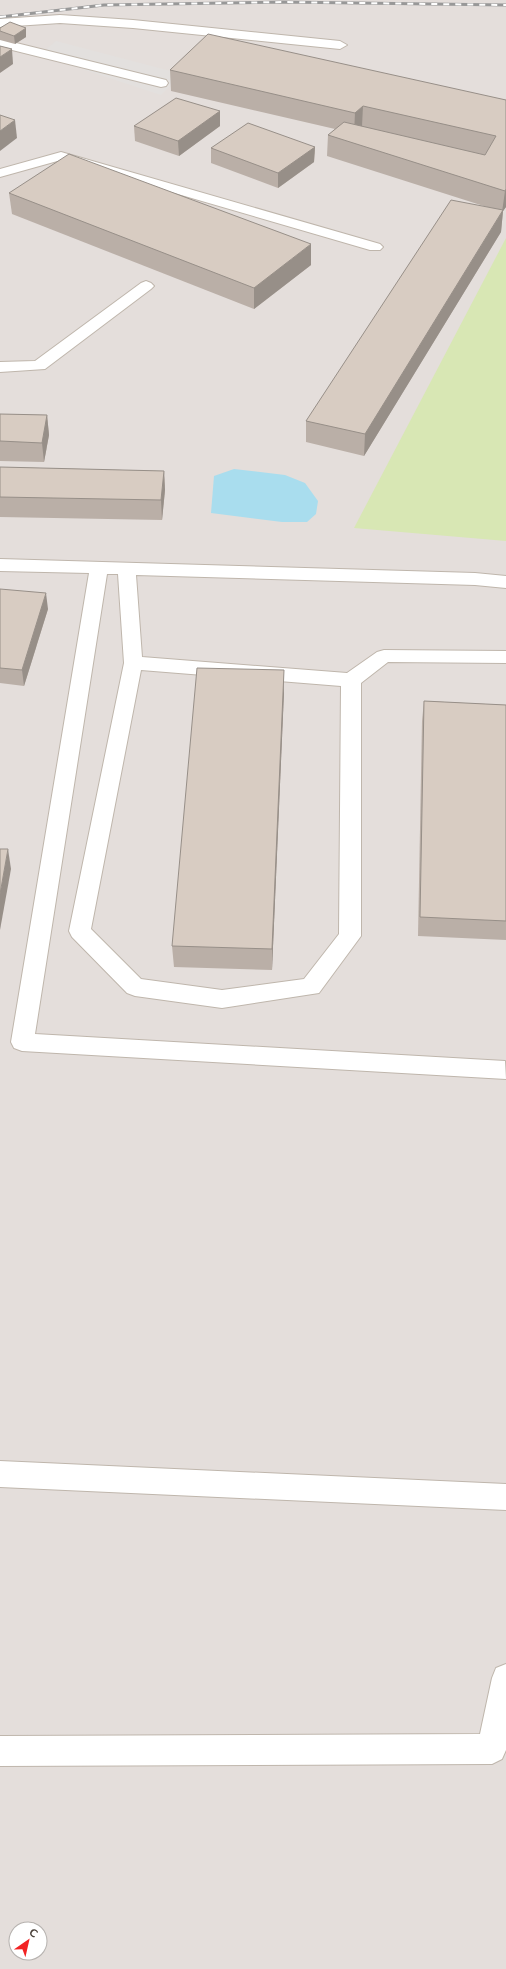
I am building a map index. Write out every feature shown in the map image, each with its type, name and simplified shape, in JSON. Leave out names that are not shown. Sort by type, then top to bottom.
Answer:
[{"type":"lane","points":[[0,23],[60,19],[126,23],[340,45]]},
{"type":"lane","points":[[0,43],[161,83]]},
{"type":"lane","points":[[0,173],[61,156],[375,247]]},
{"type":"lane","points":[[0,367],[38,366],[146,286]]},
{"type":"lane","points":[[0,565],[475,579],[506,582]]},
{"type":"lane","points":[[98,568],[22,1042],[505,1070]]},
{"type":"lane","points":[[127,569],[133,663],[80,931],[135,987],[222,999],[311,987],[350,936],[351,680]]},
{"type":"lane","points":[[133,663],[351,680],[384,656],[506,657]]},
{"type":"lane","points":[[0,1474],[506,1498]]},
{"type":"lane","points":[[0,1751],[492,1749],[506,1678]]},
{"type":"shaded area","points":[[0,0],[506,0],[506,1969],[0,1969]]},
{"type":"shaded area","points":[[56,41],[182,74],[161,95],[39,55]]},
{"type":"green space","points":[[506,238],[506,541],[354,528]]},
{"type":"water","points":[[234,469],[285,475],[305,483],[318,501],[316,514],[307,522],[282,522],[211,513],[214,476]]},
{"type":"building","points":[[10,22],[26,28],[14,36],[0,31],[0,28]]},
{"type":"building","points":[[208,34],[506,100],[505,191],[328,135],[344,122],[485,155],[496,136],[363,106],[355,113],[170,70]]},
{"type":"building","points":[[0,46],[12,49],[0,57]]},
{"type":"building","points":[[176,98],[220,111],[178,141],[134,126]]},
{"type":"building","points":[[0,115],[15,120],[0,131]]},
{"type":"building","points":[[248,123],[315,147],[278,173],[211,148]]},
{"type":"building","points":[[69,154],[311,244],[254,288],[9,193]]},
{"type":"building","points":[[451,200],[503,210],[365,434],[306,421]]},
{"type":"building","points":[[0,414],[47,415],[42,443],[0,441]]},
{"type":"building","points":[[0,467],[164,471],[161,500],[0,497]]},
{"type":"building","points":[[0,589],[46,593],[22,670],[0,668]]},
{"type":"building","points":[[197,668],[284,670],[272,949],[172,946]]},
{"type":"building","points":[[424,701],[506,705],[506,921],[420,917]]},
{"type":"building","points":[[0,849],[8,849],[0,894]]},
{"type":"railway","points":[[0,17],[104,5],[283,2],[506,5]]}]
